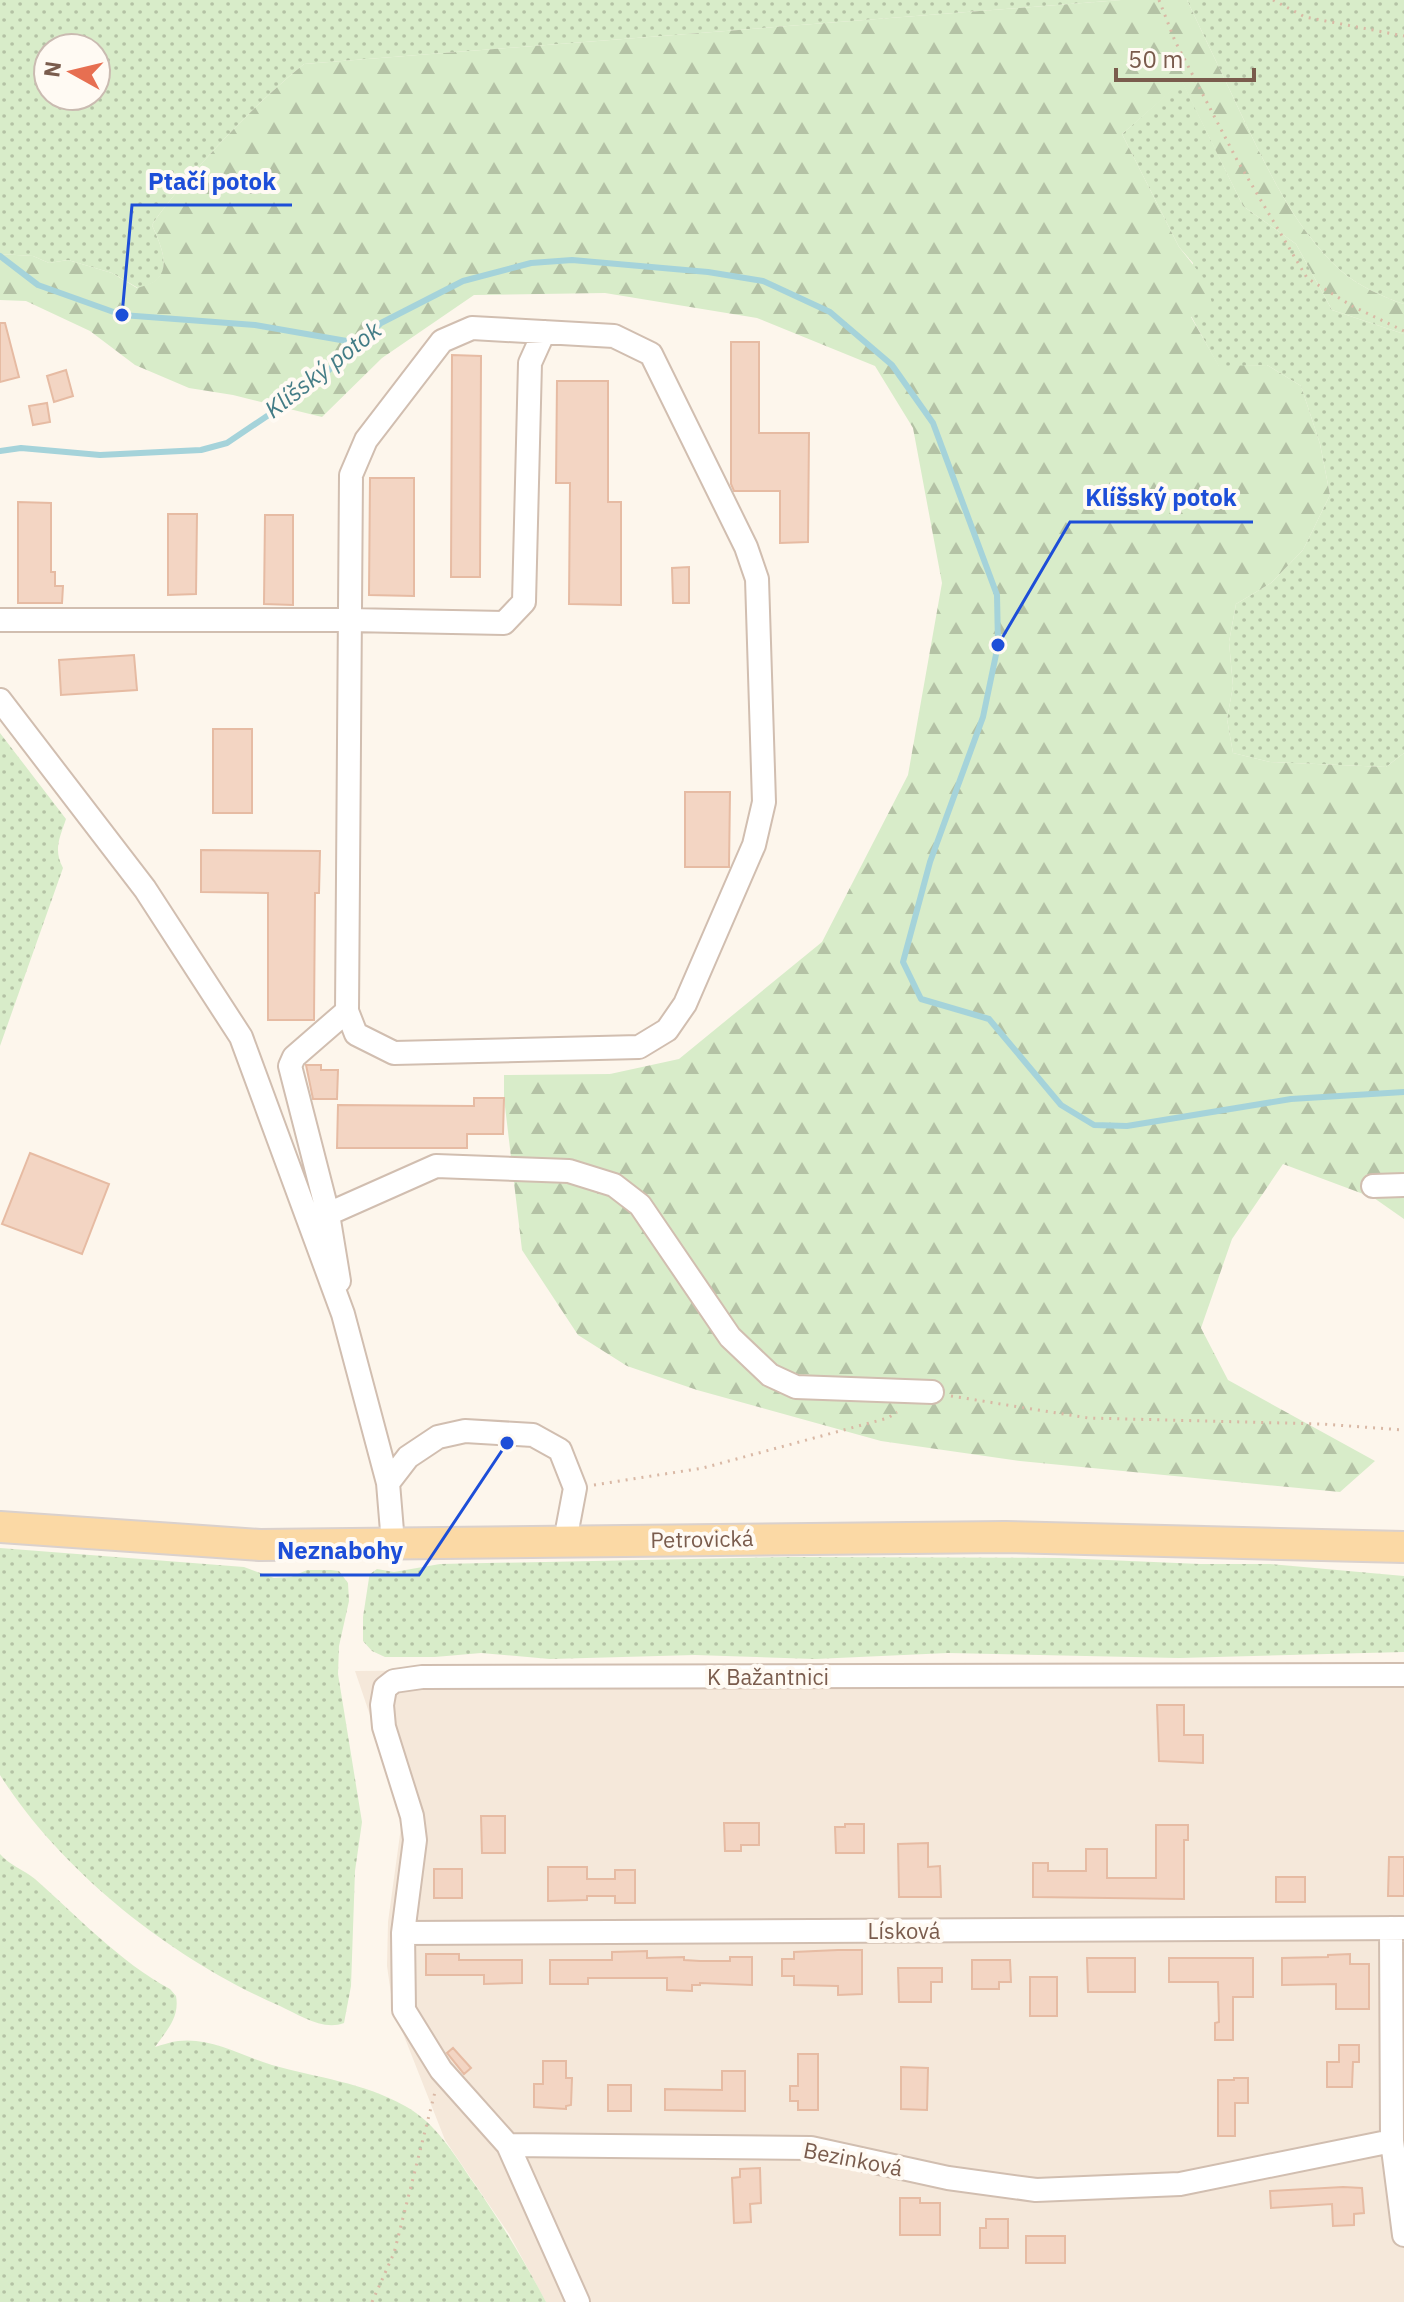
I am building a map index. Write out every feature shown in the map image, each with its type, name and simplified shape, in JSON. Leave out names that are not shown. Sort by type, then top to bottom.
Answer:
[{"type":"main road","name":"Petrovická","points":[[0,1527],[260,1545],[1005,1537],[1404,1547]]},
{"type":"street","points":[[472,328],[544,332],[614,336],[651,354],[746,547],[757,579],[764,802],[754,845],[685,1004],[667,1030],[639,1047],[394,1053],[356,1034],[347,1011],[351,475],[366,440],[442,341],[472,328]]},
{"type":"street","points":[[0,620],[504,623],[524,602],[530,363],[544,332]]},
{"type":"street","points":[[0,700],[145,889],[241,1037],[343,1314],[388,1483],[393,1543]]},
{"type":"street","points":[[343,1314],[337,1256],[290,1066],[294,1057],[347,1011]]},
{"type":"street","points":[[328,1214],[436,1166],[569,1171],[614,1185],[640,1205],[730,1337],[770,1375],[796,1387],[932,1392]]},
{"type":"street","points":[[1373,1186],[1404,1185]]},
{"type":"street","points":[[388,1483],[408,1457],[438,1437],[465,1431],[533,1435],[560,1450],[575,1488],[565,1541]]},
{"type":"street","name":"K Bažantnici","points":[[403,1933],[415,1840],[412,1816],[384,1727],[384,1692],[394,1681],[422,1677],[1404,1675]]},
{"type":"street","points":[[1398,1928],[1392,2141],[1404,2235]]},
{"type":"street","name":"Lísková","points":[[403,1933],[1398,1928]]},
{"type":"street","points":[[403,1933],[404,2010],[441,2070],[508,2145],[578,2302]]},
{"type":"street","name":"Bezinková","points":[[508,2145],[811,2148],[948,2178],[1036,2190],[1180,2184],[1392,2141]]},
{"type":"path","points":[[1159,0],[1175,41],[1237,160],[1307,278],[1352,306],[1404,331]]},
{"type":"path","points":[[1273,0],[1305,17],[1404,36]]},
{"type":"path","points":[[932,1392],[1088,1418],[1312,1423],[1404,1430]]},
{"type":"path","points":[[575,1488],[703,1468],[888,1418],[899,1411]]},
{"type":"path","points":[[372,2302],[394,2253],[441,2070]]},
{"type":"shaded area","points":[[1404,1663],[1404,2302],[546,2302],[509,2234],[445,2140],[393,2008],[387,1966],[388,1922],[401,1827],[390,1774],[355,1671]]},
{"type":"green space","points":[[0,0],[1121,0],[304,64],[225,137],[155,220],[152,225],[164,264],[158,279],[138,288],[112,273],[68,260],[49,263],[33,256],[0,254]]},
{"type":"green space","points":[[1121,0],[1187,0],[1273,178],[1309,236],[1340,270],[1370,290],[1404,304],[1404,334],[1332,310],[1296,244],[1243,206],[1182,82],[1122,134],[1179,247],[1206,281],[1213,307],[1191,317],[1219,366],[1267,365],[1301,386],[1320,444],[1330,495],[1303,550],[1271,583],[1236,604],[1229,642],[1233,686],[1227,719],[1233,753],[1270,762],[1386,767],[1404,753],[1404,1219],[1374,1198],[1283,1164],[1232,1239],[1201,1328],[1228,1380],[1375,1461],[1340,1492],[1020,1461],[881,1441],[697,1390],[627,1366],[578,1335],[522,1250],[504,1075],[610,1074],[679,1059],[822,942],[908,775],[942,583],[913,428],[875,366],[757,318],[605,293],[474,295],[382,358],[322,417],[233,395],[189,388],[135,365],[90,331],[26,301],[0,300],[0,254],[33,256],[49,263],[68,260],[112,273],[137,288],[157,279],[164,264],[152,225],[155,220],[225,137],[304,64]]},
{"type":"green space","points":[[1187,0],[1404,0],[1404,304],[1370,290],[1340,270],[1309,236],[1273,178]]},
{"type":"green space","points":[[1182,81],[1243,206],[1296,244],[1332,310],[1404,334],[1404,753],[1386,767],[1270,762],[1233,753],[1227,719],[1233,686],[1229,642],[1236,604],[1271,583],[1303,550],[1330,495],[1320,444],[1301,386],[1267,365],[1219,367],[1191,316],[1193,263],[1179,247],[1122,134]]},
{"type":"green space","points":[[0,733],[66,819],[58,849],[63,868],[0,1046]]},
{"type":"green space","points":[[0,1548],[244,1567],[274,1578],[291,1577],[307,1570],[331,1570],[339,1571],[348,1583],[349,1601],[339,1646],[338,1674],[362,1822],[355,1871],[351,1986],[344,2023],[320,2024],[303,2017],[240,1987],[161,1939],[88,1879],[26,1811],[0,1775]]},
{"type":"green space","points":[[788,1557],[1061,1558],[1270,1564],[1404,1576],[1404,1652],[1179,1658],[948,1653],[815,1659],[695,1655],[550,1659],[481,1653],[385,1657],[372,1651],[363,1641],[369,1578],[377,1569],[394,1572],[440,1564]]},
{"type":"green space","points":[[0,1854],[35,1879],[116,1952],[176,1996],[174,2018],[155,2047],[178,2041],[214,2044],[272,2065],[373,2091],[405,2106],[426,2121],[451,2150],[483,2197],[546,2302],[0,2302]]},
{"type":"building","points":[[0,323],[5,323],[19,377],[0,382]]},
{"type":"building","points":[[731,342],[759,342],[759,433],[809,433],[808,542],[780,543],[780,491],[734,491],[731,484]]},
{"type":"building","points":[[452,355],[481,356],[480,577],[451,577]]},
{"type":"building","points":[[66,370],[73,396],[54,402],[47,376]]},
{"type":"building","points":[[557,381],[608,381],[608,502],[621,502],[621,605],[569,604],[570,483],[556,483]]},
{"type":"building","points":[[47,403],[50,422],[33,425],[29,406]]},
{"type":"building","points":[[370,478],[414,478],[414,596],[369,595]]},
{"type":"building","points":[[18,502],[51,503],[51,572],[55,572],[55,586],[63,586],[62,603],[18,603]]},
{"type":"building","points":[[168,514],[197,514],[196,594],[168,595]]},
{"type":"building","points":[[265,515],[293,515],[293,605],[264,604]]},
{"type":"building","points":[[689,567],[689,603],[673,603],[672,568]]},
{"type":"building","points":[[134,655],[137,690],[61,695],[59,660]]},
{"type":"building","points":[[213,729],[252,729],[252,813],[213,813]]},
{"type":"building","points":[[685,792],[730,792],[729,867],[685,867]]},
{"type":"building","points":[[201,850],[320,851],[319,893],[315,893],[314,1020],[268,1020],[268,893],[201,892]]},
{"type":"building","points":[[306,1065],[321,1065],[321,1070],[338,1070],[337,1099],[313,1099]]},
{"type":"building","points":[[474,1098],[504,1098],[503,1134],[467,1134],[467,1148],[337,1148],[338,1105],[474,1106]]},
{"type":"building","points":[[30,1153],[109,1184],[82,1254],[2,1224]]},
{"type":"building","points":[[1157,1705],[1184,1705],[1184,1735],[1203,1735],[1203,1763],[1159,1761]]},
{"type":"building","points":[[481,1816],[505,1816],[505,1853],[482,1853]]},
{"type":"building","points":[[724,1823],[759,1823],[759,1845],[741,1845],[741,1851],[725,1851]]},
{"type":"building","points":[[845,1824],[864,1824],[864,1853],[836,1853],[835,1827],[845,1827]]},
{"type":"building","points":[[1156,1825],[1188,1825],[1188,1840],[1184,1840],[1184,1899],[1033,1897],[1033,1863],[1048,1863],[1048,1871],[1086,1871],[1086,1849],[1107,1849],[1107,1878],[1156,1878]]},
{"type":"building","points":[[928,1843],[928,1867],[940,1866],[941,1897],[899,1897],[898,1844]]},
{"type":"building","points":[[1389,1857],[1404,1857],[1404,1896],[1388,1896]]},
{"type":"building","points":[[548,1867],[587,1867],[587,1879],[615,1879],[615,1870],[635,1870],[635,1903],[615,1903],[615,1896],[548,1901]]},
{"type":"building","points":[[434,1869],[462,1869],[462,1898],[434,1898]]},
{"type":"building","points":[[1276,1877],[1305,1877],[1305,1902],[1276,1902]]},
{"type":"building","points":[[862,1950],[862,1994],[838,1995],[838,1986],[794,1985],[794,1976],[782,1976],[782,1959],[794,1959],[794,1952]]},
{"type":"building","points":[[647,1951],[647,1958],[730,1961],[730,1957],[752,1957],[752,1985],[700,1983],[692,1985],[692,1991],[667,1990],[667,1978],[588,1978],[588,1984],[550,1984],[550,1960],[612,1960],[612,1952]]},
{"type":"building","points":[[426,1954],[459,1954],[459,1960],[522,1960],[522,1983],[484,1984],[484,1975],[426,1975]]},
{"type":"building","points":[[1350,1954],[1350,1964],[1369,1964],[1369,2009],[1336,2009],[1336,1984],[1282,1985],[1282,1958]]},
{"type":"building","points":[[1087,1958],[1135,1958],[1135,1992],[1088,1992]]},
{"type":"building","points":[[1169,1958],[1253,1958],[1253,1997],[1233,1997],[1233,2040],[1215,2040],[1215,2023],[1219,2022],[1218,1982],[1169,1982]]},
{"type":"building","points":[[972,1960],[1010,1960],[1011,1982],[999,1982],[999,1989],[972,1989]]},
{"type":"building","points":[[898,1968],[942,1968],[942,1982],[931,1982],[931,2002],[899,2002]]},
{"type":"building","points":[[1030,1977],[1057,1977],[1057,2016],[1030,2016]]},
{"type":"building","points":[[1339,2045],[1359,2045],[1359,2062],[1353,2062],[1352,2087],[1327,2087],[1327,2062],[1339,2062]]},
{"type":"building","points":[[453,2048],[471,2068],[464,2074],[447,2053]]},
{"type":"building","points":[[798,2054],[818,2054],[818,2110],[798,2110],[798,2101],[790,2101],[790,2086],[798,2086]]},
{"type":"building","points":[[543,2061],[566,2061],[566,2078],[572,2078],[571,2105],[566,2109],[534,2107],[534,2084],[543,2084]]},
{"type":"building","points":[[901,2067],[928,2068],[927,2110],[901,2109]]},
{"type":"building","points":[[722,2071],[745,2071],[745,2111],[665,2110],[665,2089],[722,2090]]},
{"type":"building","points":[[1248,2078],[1248,2103],[1235,2103],[1235,2136],[1218,2136],[1218,2080]]},
{"type":"building","points":[[608,2085],[631,2085],[631,2111],[608,2111]]},
{"type":"building","points":[[760,2168],[761,2203],[750,2204],[751,2222],[734,2223],[732,2178],[740,2177],[740,2169]]},
{"type":"building","points":[[1362,2188],[1364,2213],[1354,2214],[1354,2225],[1333,2226],[1332,2204],[1271,2208],[1270,2191]]},
{"type":"building","points":[[900,2198],[920,2198],[920,2203],[940,2203],[940,2235],[900,2235]]},
{"type":"building","points":[[986,2219],[1008,2219],[1008,2248],[980,2248],[980,2228],[986,2228]]},
{"type":"building","points":[[1026,2236],[1065,2236],[1065,2263],[1026,2263]]},
{"type":"waterway","points":[[0,256],[38,285],[122,315],[255,325],[358,343]]},
{"type":"waterway","name":"Klíšský potok","points":[[0,451],[21,448],[100,455],[201,450],[227,443],[310,387],[381,323],[463,281],[531,263],[572,260],[708,272],[763,281],[830,312],[892,365],[933,423],[997,595],[998,645],[983,717],[930,862],[903,962],[921,999],[989,1019],[1061,1105],[1094,1125],[1127,1126],[1291,1099],[1404,1092]]},
{"type":"place","name":"Ptačí potok","points":[[122,315]]},
{"type":"place","name":"Klíšský potok","points":[[998,645]]},
{"type":"place","name":"Neznabohy","points":[[507,1443]]}]
